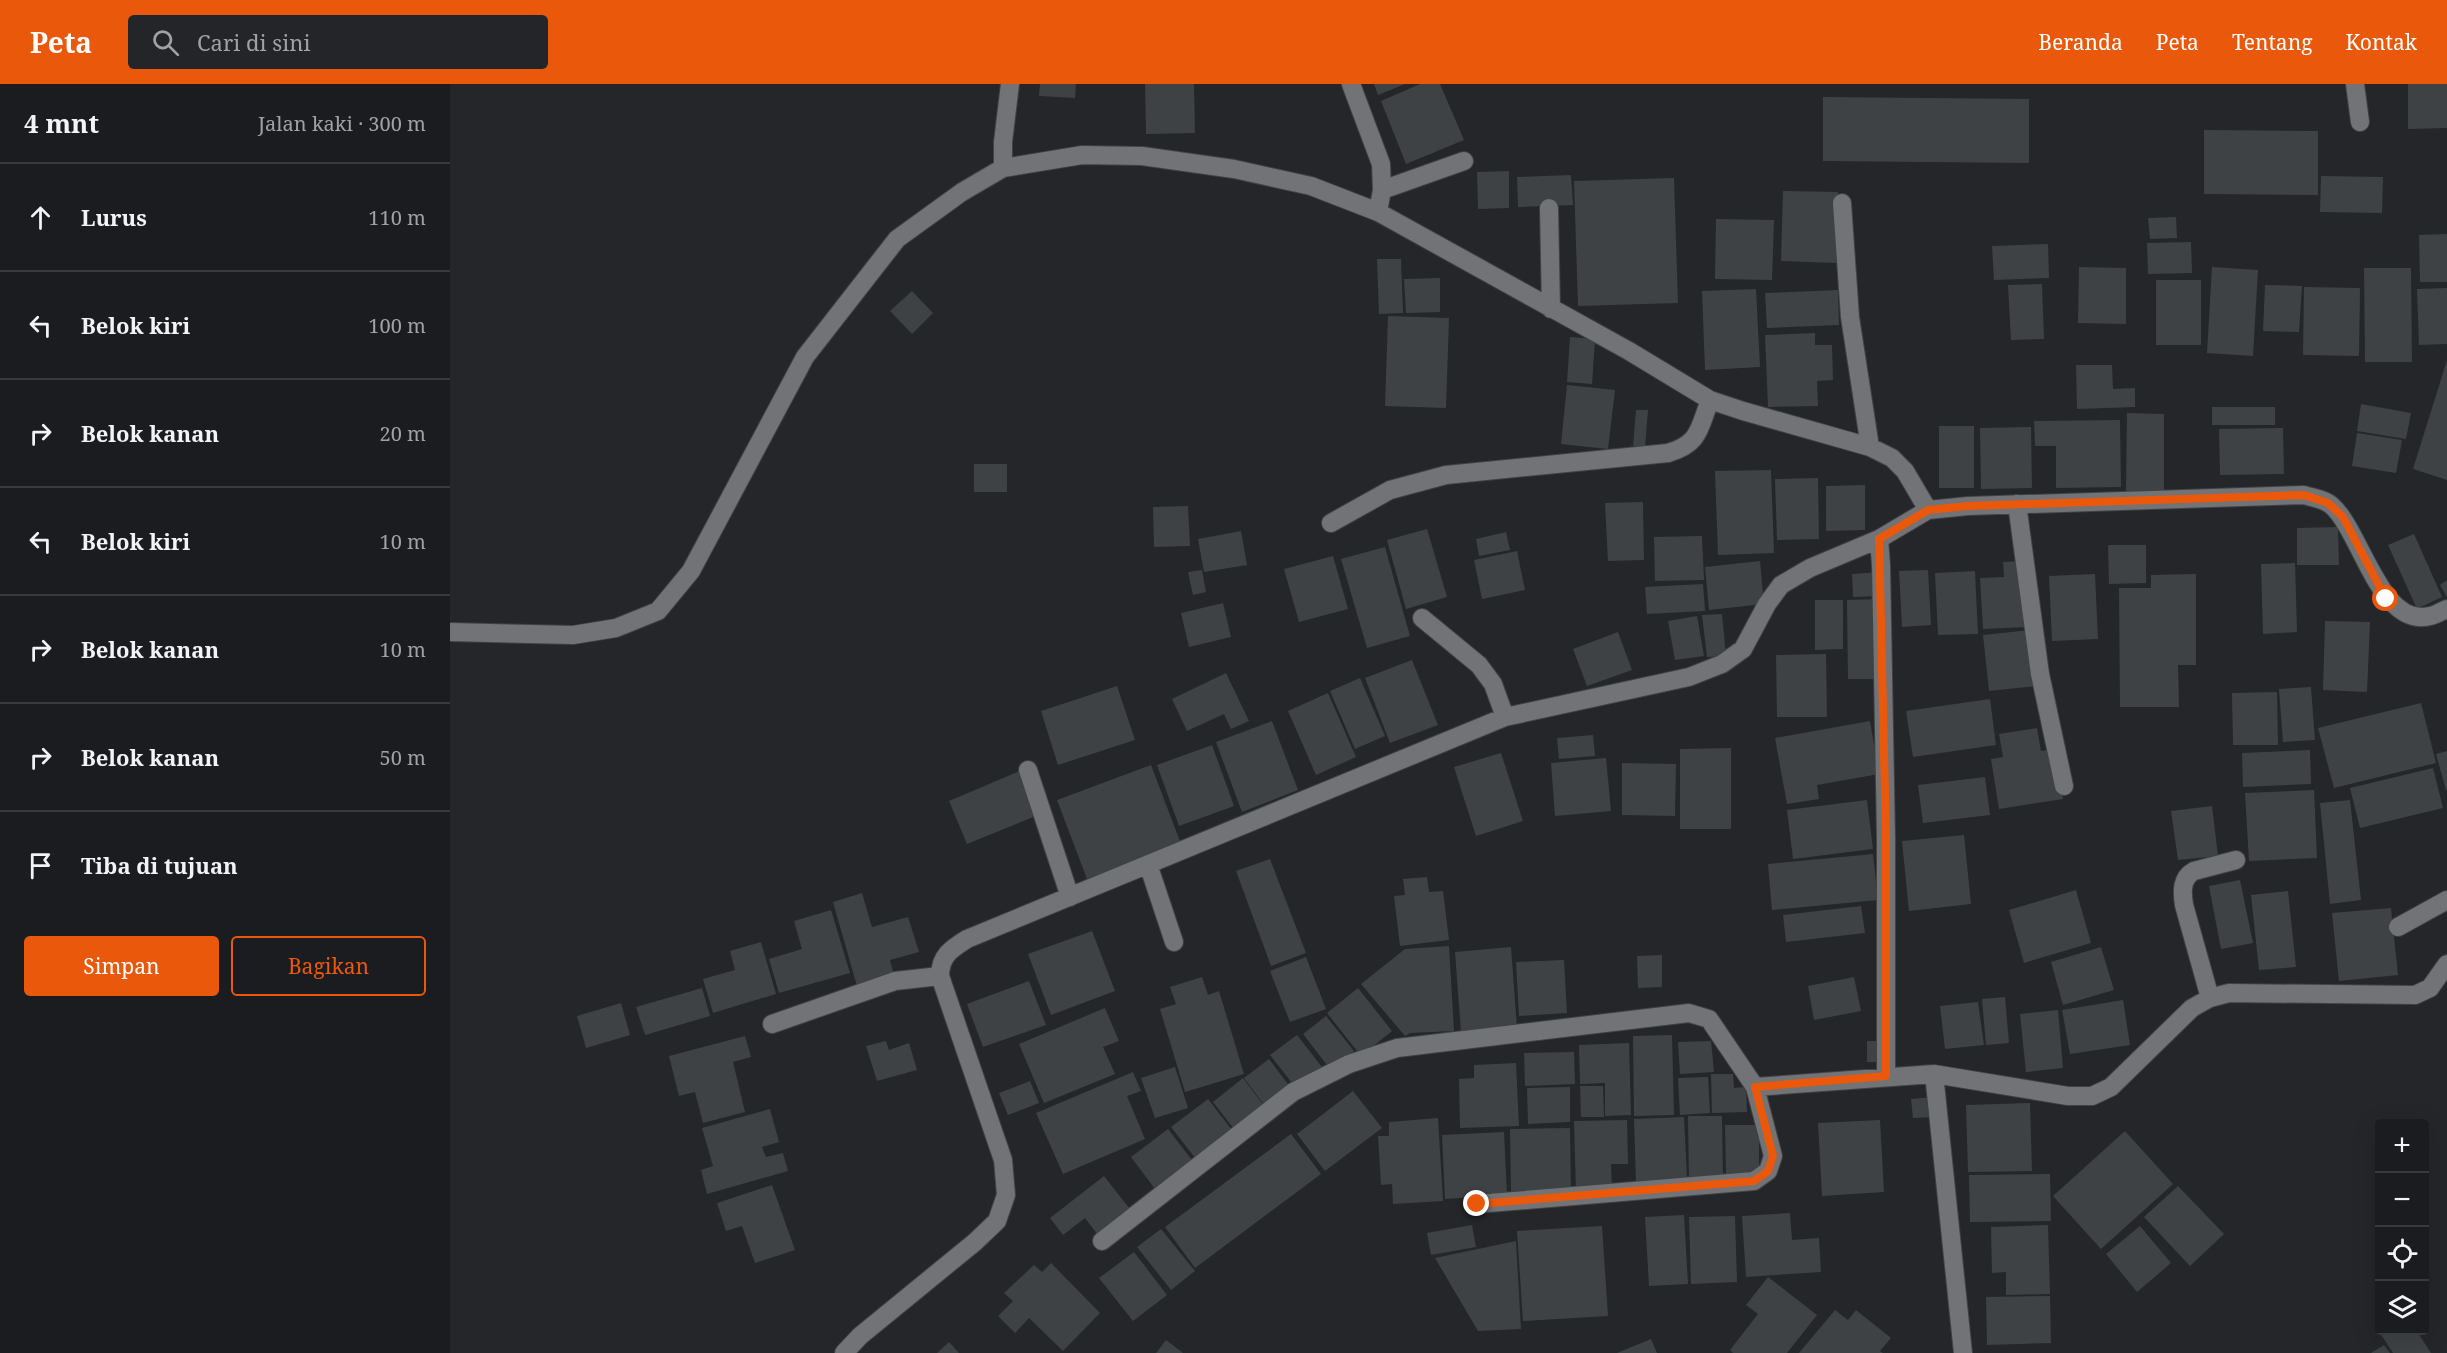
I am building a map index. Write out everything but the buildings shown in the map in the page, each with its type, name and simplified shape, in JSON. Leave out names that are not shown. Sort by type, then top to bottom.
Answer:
[{"type":"street","points":[[1003,168],[1003,142],[1010,84]]},
{"type":"street","points":[[1351,84],[1380,164],[1382,190],[1378,212]]},
{"type":"street","points":[[2355,84],[2360,122]]},
{"type":"street","points":[[450,632],[573,635],[615,628],[658,611],[691,571],[805,357],[897,239],[962,192],[1003,168],[1082,155],[1142,156],[1234,169],[1311,186],[1378,212],[1629,351],[1710,400],[1870,447],[1892,458],[1905,471],[1928,510]]},
{"type":"street","points":[[1382,190],[1464,161]]},
{"type":"street","points":[[1842,203],[1850,317],[1870,447]]},
{"type":"street","points":[[1549,208],[1551,309]]},
{"type":"street","points":[[1331,523],[1390,490],[1446,475],[1668,453],[1684,448],[1696,436],[1710,400]]},
{"type":"street","points":[[844,1353],[860,1336],[975,1242],[997,1221],[1006,1195],[1003,1160],[940,976],[940,965],[947,952],[967,939],[1505,717],[1689,677],[1722,664],[1743,649],[1767,604],[1781,585],[1810,568],[1879,539],[1928,510],[2018,504],[2304,495],[2328,503],[2343,517],[2386,599],[2403,613],[2415,617],[2428,617],[2447,609]]},
{"type":"street","points":[[2018,504],[2040,674],[2064,786]]},
{"type":"street","points":[[1879,539],[1886,814],[1886,1076]]},
{"type":"street","points":[[1422,618],[1479,665],[1493,684],[1505,717]]},
{"type":"street","points":[[1028,770],[1070,897]]},
{"type":"street","points":[[2210,998],[2184,905],[2182,894],[2184,882],[2188,874],[2194,871],[2236,860]]},
{"type":"street","points":[[1148,864],[1174,942]]},
{"type":"street","points":[[2398,927],[2447,900]]},
{"type":"street","points":[[1755,1087],[1934,1074],[2067,1096],[2092,1096],[2111,1087],[2192,1008],[2210,998],[2229,993],[2415,994],[2430,988],[2447,964]]},
{"type":"street","points":[[772,1024],[895,981],[940,976]]},
{"type":"street","points":[[1102,1241],[1293,1092],[1349,1064],[1397,1048],[1689,1013],[1709,1019],[1755,1087],[1773,1156],[1768,1171],[1754,1181],[1477,1204]]},
{"type":"street","points":[[1934,1074],[1963,1353]]},
{"type":"route","points":[[1477,1204],[1754,1181],[1768,1171],[1773,1156],[1755,1087],[1886,1076],[1886,838],[1879,539],[1928,510],[1968,506],[2304,495],[2328,503],[2343,517],[2386,599]]}]
